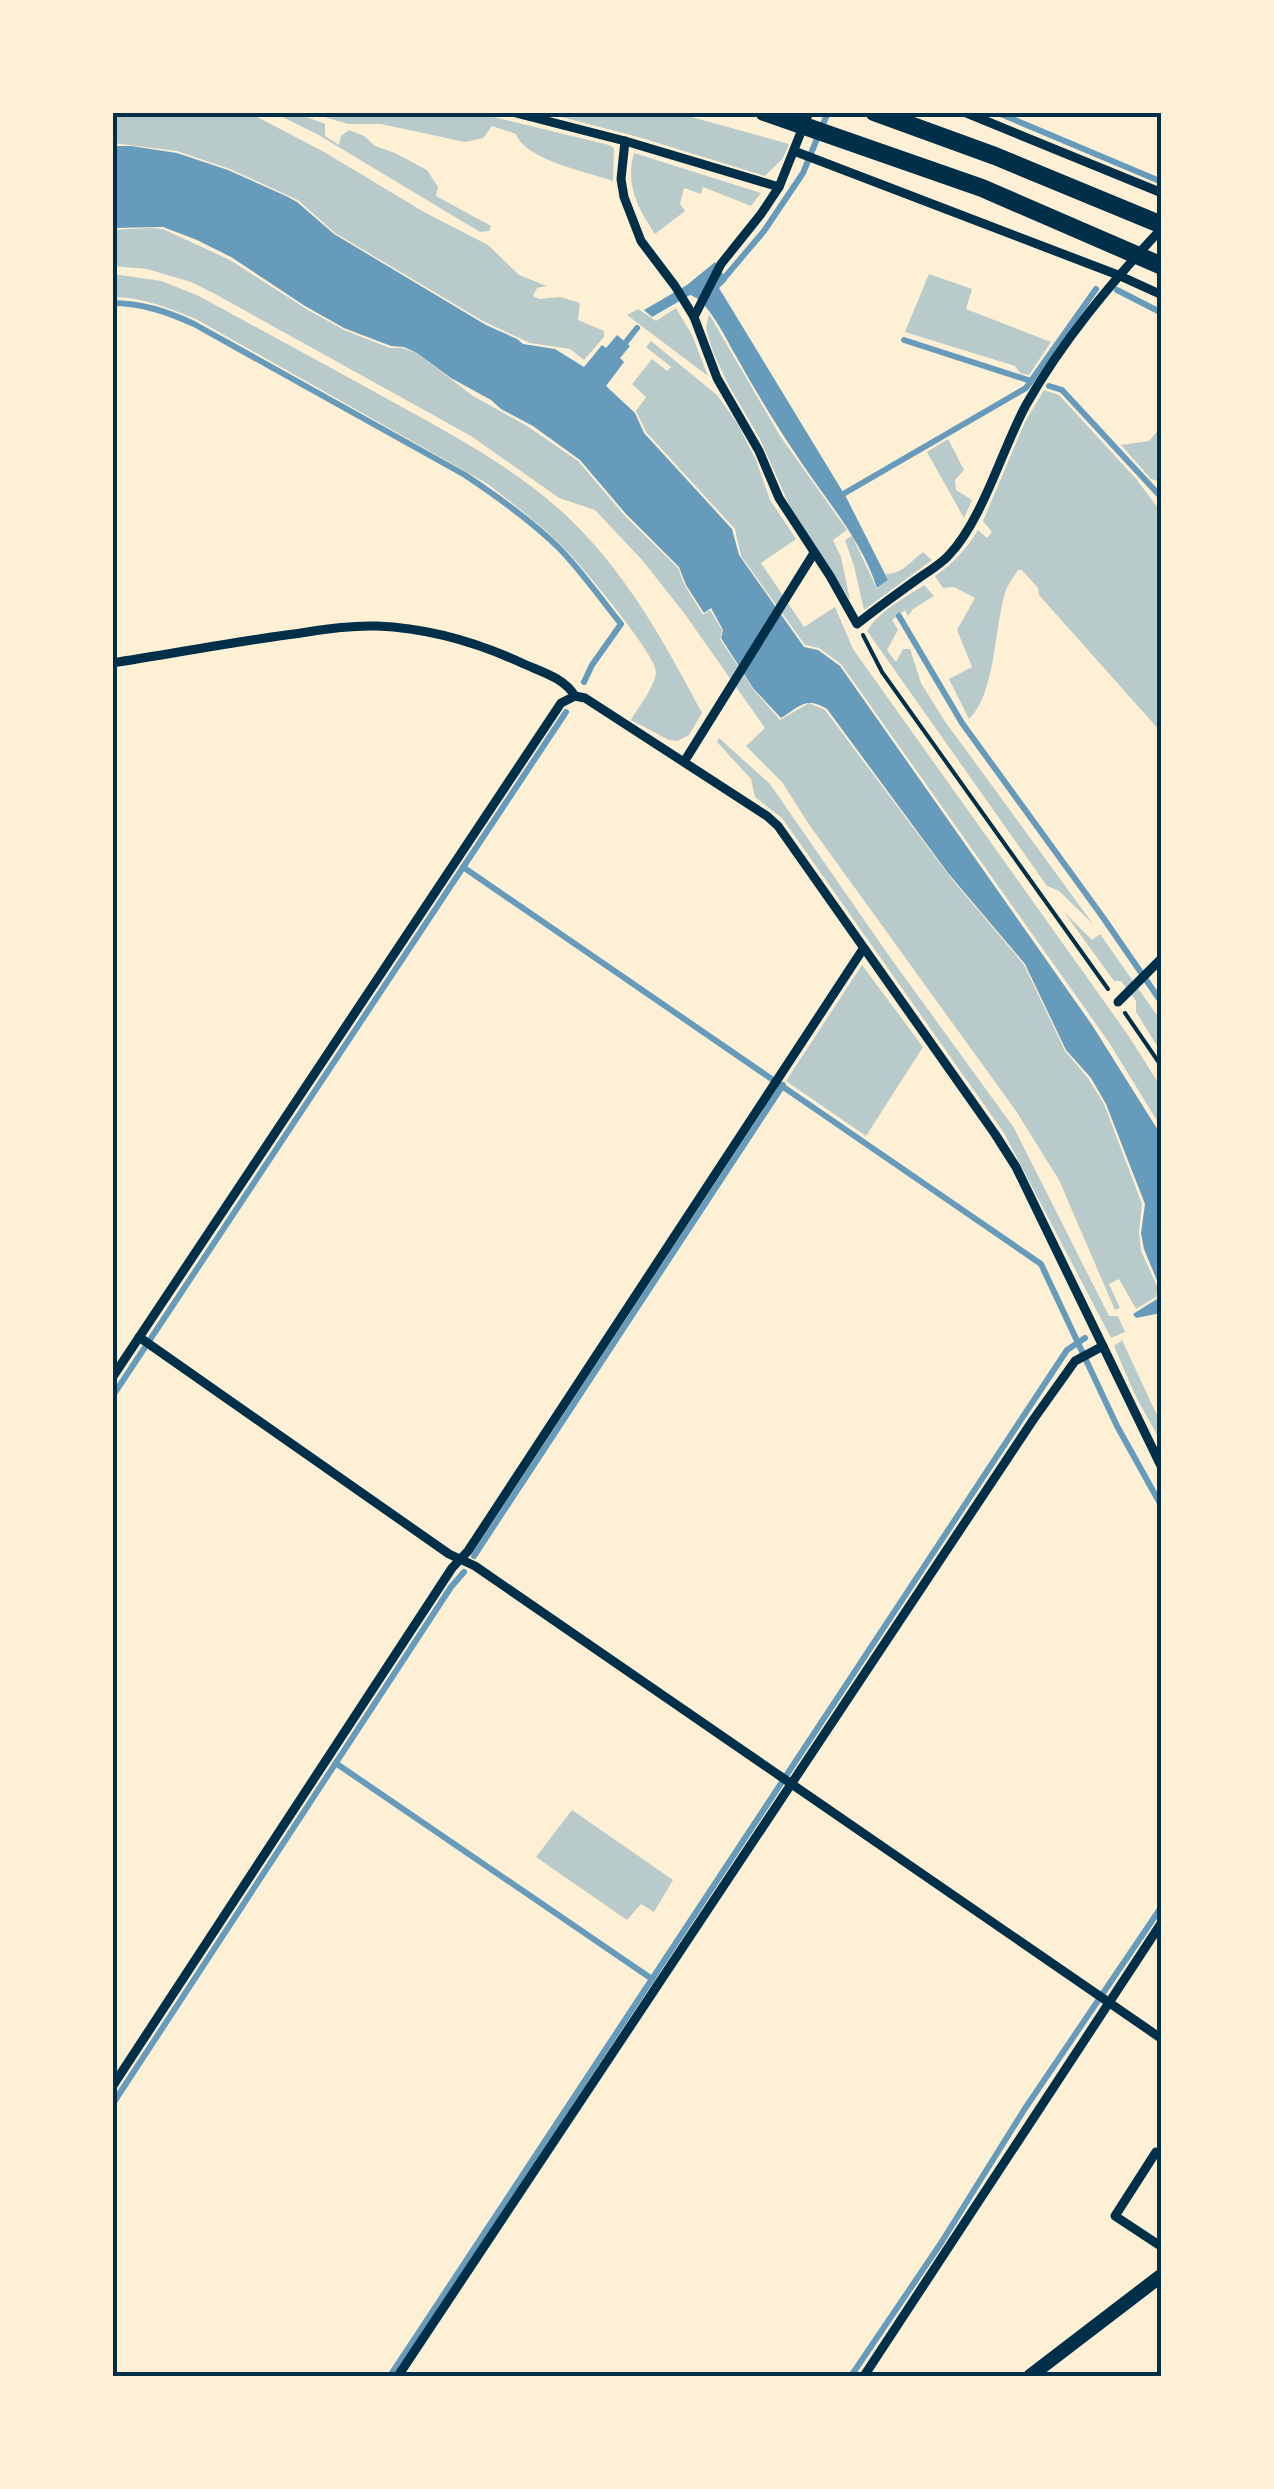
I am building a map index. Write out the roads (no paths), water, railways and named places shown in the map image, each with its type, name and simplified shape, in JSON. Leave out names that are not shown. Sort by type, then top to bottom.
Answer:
[{"type":"highway","points":[[764,112],[982,188],[1162,266]]},
{"type":"highway","points":[[874,112],[995,156],[1162,227]]},
{"type":"main road","points":[[1030,2376],[1162,2275]]},
{"type":"street","points":[[512,112],[778,186]]},
{"type":"street","points":[[694,318],[720,264],[761,214],[799,153],[809,112]]},
{"type":"street","points":[[964,112],[1162,193]]},
{"type":"street","points":[[626,141],[621,179],[629,215],[641,240],[694,318],[717,378],[759,451],[788,516],[830,576],[857,624],[948,557],[978,508],[1027,403],[1070,337],[1162,227]]},
{"type":"street","points":[[799,153],[1162,295]]},
{"type":"street","points":[[684,762],[814,553]]},
{"type":"street","points":[[112,664],[343,627],[379,626],[468,642],[508,656],[569,686],[574,696]]},
{"type":"street","points":[[112,1378],[560,703],[574,696],[586,698],[778,826],[1016,1167],[1098,1349],[1162,1468]]},
{"type":"street","points":[[112,2087],[452,1568],[575,1391],[863,949]]},
{"type":"street","points":[[1118,1002],[1161,959]]},
{"type":"street","points":[[141,1339],[449,1554],[475,1566],[1162,2039]]},
{"type":"street","points":[[398,2376],[787,1780],[1076,1360],[1098,1349]]},
{"type":"street","points":[[864,2376],[954,2242],[1104,1999],[1162,1922]]},
{"type":"street","points":[[1156,2152],[1115,2216],[1162,2247]]},
{"type":"water","points":[[113,146],[177,153],[286,196],[334,234],[523,344],[555,349],[584,367],[602,345],[606,348],[617,335],[630,346],[620,358],[624,362],[606,386],[635,413],[644,433],[732,529],[739,555],[804,647],[818,650],[840,666],[1092,1025],[1161,1135],[1161,1313],[1136,1318],[1133,1314],[1157,1299],[1160,1288],[1141,1233],[1145,1204],[1106,1104],[1091,1078],[1066,1050],[1025,964],[948,873],[827,709],[808,703],[781,718],[753,688],[721,638],[723,630],[711,608],[704,613],[679,567],[580,460],[533,426],[451,378],[417,353],[344,328],[197,240],[163,227],[113,228]]},
{"type":"water","points":[[715,262],[727,280],[719,288],[846,497],[888,580],[877,588],[853,538],[784,436],[703,304],[690,295],[652,317],[644,310],[687,285]]},
{"type":"waterway","points":[[720,283],[764,231],[803,173],[828,112]]},
{"type":"waterway","points":[[996,112],[1162,182]]},
{"type":"waterway","points":[[838,497],[1026,388],[1096,289]]},
{"type":"waterway","points":[[1117,290],[1162,313]]},
{"type":"waterway","points":[[112,303],[154,309],[194,324],[465,475],[526,519],[568,558],[621,624],[584,682]]},
{"type":"waterway","points":[[622,347],[637,328]]},
{"type":"waterway","points":[[904,340],[1031,381]]},
{"type":"waterway","points":[[1049,386],[1062,390],[1162,498]]},
{"type":"waterway","points":[[899,616],[962,723],[1162,1003]]},
{"type":"waterway","points":[[112,1397],[566,712]]},
{"type":"waterway","points":[[463,867],[1041,1264],[1117,1426],[1162,1507]]},
{"type":"waterway","points":[[474,1556],[783,1085]]},
{"type":"waterway","points":[[390,2376],[1067,1350],[1085,1338]]},
{"type":"waterway","points":[[112,2105],[464,1572]]},
{"type":"waterway","points":[[337,1764],[652,1979]]},
{"type":"waterway","points":[[851,2376],[1162,1906]]}]
